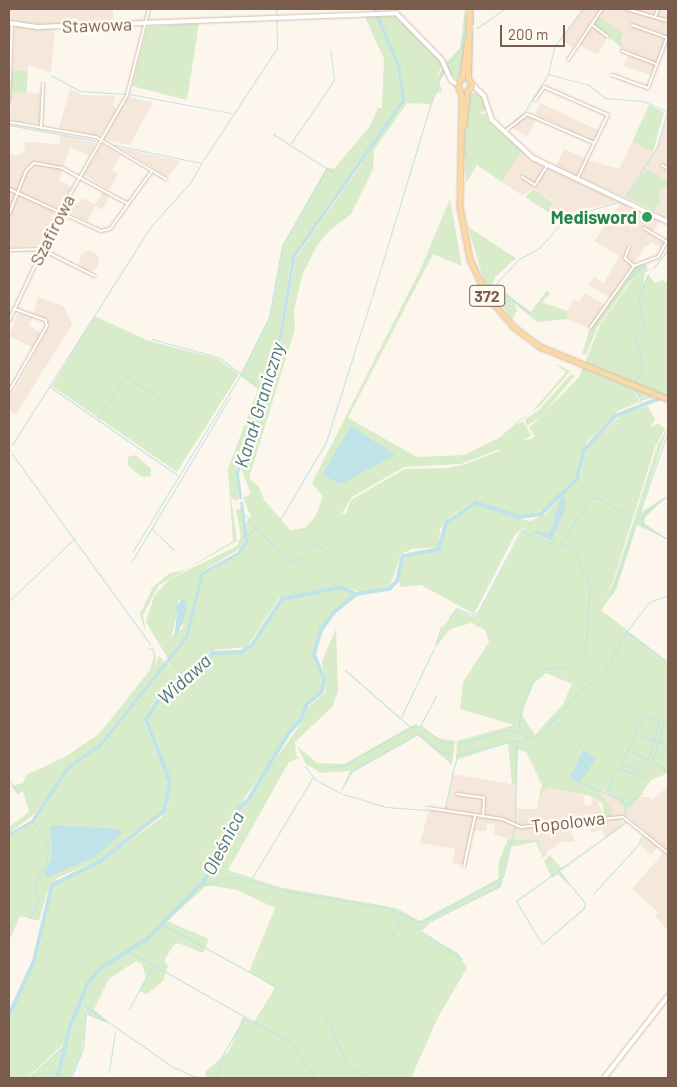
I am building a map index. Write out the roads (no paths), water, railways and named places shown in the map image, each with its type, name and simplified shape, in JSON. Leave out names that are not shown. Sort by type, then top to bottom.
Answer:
[{"type":"main road","name":"372","points":[[469,9],[468,39],[462,80],[468,89],[461,135],[461,217],[467,248],[479,281],[494,305],[521,334],[574,362],[668,399]]},
{"type":"main road","points":[[462,80],[468,89]]},
{"type":"street","name":"Szafirowa","points":[[9,322],[41,249],[61,210],[100,140],[128,95],[149,9]]},
{"type":"street","points":[[568,60],[602,9]]},
{"type":"street","points":[[626,9],[668,21]]},
{"type":"street","points":[[655,18],[658,9]]},
{"type":"street","name":"Stawowa","points":[[11,23],[38,27],[396,13],[404,18],[442,60],[450,77],[462,80]]},
{"type":"street","points":[[9,101],[11,23]]},
{"type":"street","points":[[591,24],[608,37]]},
{"type":"street","points":[[612,75],[648,88],[668,37],[632,26]]},
{"type":"street","points":[[622,51],[656,64]]},
{"type":"street","points":[[41,128],[43,84]]},
{"type":"street","points":[[535,100],[544,87],[608,116],[577,179]]},
{"type":"street","points":[[468,89],[481,91],[490,118],[504,132],[546,166],[668,222]]},
{"type":"street","points":[[504,132],[527,114],[594,143]]},
{"type":"street","points":[[9,122],[100,140],[166,179]]},
{"type":"street","points":[[9,215],[28,168],[34,163],[62,168],[128,204]]},
{"type":"street","points":[[662,165],[668,169]]},
{"type":"street","points":[[522,177],[535,185],[546,166]]},
{"type":"street","points":[[9,189],[106,231],[152,171]]},
{"type":"street","points":[[590,328],[634,266],[658,257],[667,240],[644,228]]},
{"type":"street","points":[[629,246],[625,258],[634,266]]},
{"type":"street","points":[[9,250],[41,249],[95,276]]},
{"type":"street","points":[[9,392],[47,326],[44,320],[14,309]]},
{"type":"street","points":[[457,794],[484,798],[483,817]]},
{"type":"street","name":"Topolowa","points":[[428,808],[504,819],[515,826],[542,827],[623,817],[668,853]]},
{"type":"street","points":[[464,866],[475,816]]},
{"type":"street","points":[[605,1078],[668,996]]},
{"type":"water","points":[[351,426],[395,455],[341,484],[322,475]]},
{"type":"water","points":[[562,494],[566,501],[564,511],[552,540],[530,531],[550,533]]},
{"type":"water","points":[[183,599],[187,604],[184,621],[174,640],[177,613],[173,608]]},
{"type":"water","points":[[583,750],[596,758],[580,783],[570,778]]},
{"type":"water","points":[[50,825],[119,829],[122,833],[95,857],[48,877],[44,874],[52,856]]},
{"type":"waterway","points":[[203,160],[277,48],[276,9]]},
{"type":"waterway","name":"Kanał Graniczny","points":[[240,498],[237,473],[278,348],[293,257],[403,100],[398,65],[374,9]]},
{"type":"waterway","points":[[473,9],[473,24]]},
{"type":"waterway","points":[[477,28],[504,9]]},
{"type":"waterway","points":[[525,111],[548,74],[554,47],[583,9]]},
{"type":"waterway","points":[[448,64],[461,48],[464,32]]},
{"type":"waterway","points":[[471,73],[472,32]]},
{"type":"waterway","points":[[291,143],[334,80],[330,49]]},
{"type":"waterway","points":[[432,101],[443,69]]},
{"type":"waterway","points":[[548,74],[589,85],[605,98],[643,101],[667,111]]},
{"type":"waterway","points":[[51,75],[80,91],[126,94]]},
{"type":"waterway","points":[[130,94],[231,113]]},
{"type":"waterway","points":[[372,297],[431,103]]},
{"type":"waterway","points":[[625,197],[657,147],[668,109]]},
{"type":"waterway","points":[[504,129],[524,113]]},
{"type":"waterway","points":[[9,125],[95,141]]},
{"type":"waterway","points":[[273,134],[332,172]]},
{"type":"waterway","points":[[114,145],[201,163]]},
{"type":"waterway","points":[[12,445],[151,226],[190,183],[202,162]]},
{"type":"waterway","points":[[133,551],[241,374],[269,317],[282,246],[326,169]]},
{"type":"waterway","points":[[335,174],[346,181]]},
{"type":"waterway","points":[[554,231],[570,216],[622,201]]},
{"type":"waterway","points":[[519,259],[539,248],[553,233]]},
{"type":"waterway","points":[[653,268],[668,250]]},
{"type":"waterway","points":[[518,260],[495,285],[530,314]]},
{"type":"waterway","points":[[638,269],[645,266]]},
{"type":"waterway","points":[[629,279],[638,270],[635,267]]},
{"type":"waterway","points":[[635,383],[642,366],[635,336],[645,327],[638,301],[648,274]]},
{"type":"waterway","points":[[278,523],[326,442],[371,299]]},
{"type":"waterway","points":[[152,339],[218,357],[255,384]]},
{"type":"waterway","points":[[97,420],[126,376],[178,411]]},
{"type":"waterway","points":[[49,386],[177,475]]},
{"type":"waterway","points":[[635,387],[642,404]]},
{"type":"waterway","name":"Widawa","points":[[9,1015],[34,961],[52,885],[99,862],[164,811],[170,782],[146,720],[160,697],[190,679],[213,653],[241,652],[252,645],[282,599],[341,587],[356,594],[389,589],[397,581],[403,556],[439,549],[446,523],[476,503],[520,517],[541,514],[577,479],[584,450],[615,416],[668,395]]},
{"type":"waterway","points":[[132,561],[230,397]]},
{"type":"waterway","points":[[611,594],[668,431]]},
{"type":"waterway","points":[[12,454],[150,644]]},
{"type":"waterway","points":[[560,544],[588,501],[597,497],[615,508]]},
{"type":"waterway","points":[[642,520],[644,514],[666,497]]},
{"type":"waterway","name":"Kanał Graniczny","points":[[9,834],[32,821],[69,766],[99,746],[186,637],[202,573],[238,553],[246,542],[241,503]]},
{"type":"waterway","points":[[616,509],[629,516]]},
{"type":"waterway","points":[[244,514],[288,562],[301,558],[314,544],[322,548],[330,540]]},
{"type":"waterway","points":[[641,523],[668,539]]},
{"type":"waterway","points":[[248,535],[256,527]]},
{"type":"waterway","points":[[151,528],[174,550]]},
{"type":"waterway","points":[[455,608],[473,615],[478,612],[521,530],[544,541],[572,547],[590,586],[585,651],[569,667],[540,669]]},
{"type":"waterway","points":[[9,601],[75,538]]},
{"type":"waterway","name":"Oleśnica","points":[[57,1078],[71,1024],[87,985],[99,969],[147,939],[205,880],[239,808],[248,800],[290,731],[300,721],[307,704],[322,692],[324,679],[314,654],[321,630],[334,612],[356,594]]},
{"type":"waterway","points":[[585,688],[604,672],[627,631],[649,602],[668,595]]},
{"type":"waterway","points":[[449,617],[454,611]]},
{"type":"waterway","points":[[435,646],[441,626]]},
{"type":"waterway","points":[[627,632],[668,662]]},
{"type":"waterway","points":[[401,717],[434,648]]},
{"type":"waterway","points":[[345,670],[410,727]]},
{"type":"waterway","points":[[518,731],[522,703],[538,672]]},
{"type":"waterway","points":[[581,747],[554,720],[582,689]]},
{"type":"waterway","points":[[420,726],[436,696]]},
{"type":"waterway","points":[[627,750],[648,760],[653,740],[659,721],[644,715],[635,733],[653,740],[668,745]]},
{"type":"waterway","points":[[525,738],[536,736],[554,720]]},
{"type":"waterway","points":[[668,724],[663,722],[652,762],[668,770]]},
{"type":"waterway","points":[[329,767],[345,765],[413,726],[421,726],[441,741],[452,743]]},
{"type":"waterway","points":[[457,744],[507,730],[522,732],[527,738]]},
{"type":"waterway","points":[[341,790],[352,771],[418,734],[439,751],[451,754]]},
{"type":"waterway","points":[[635,734],[621,764],[642,772]]},
{"type":"waterway","points":[[404,914],[416,922],[423,921],[503,877],[515,824],[516,740]]},
{"type":"waterway","points":[[456,755],[518,740]]},
{"type":"waterway","points":[[452,774],[457,756]]},
{"type":"waterway","points":[[305,766],[316,780],[340,793]]},
{"type":"waterway","points":[[607,789],[618,768],[646,779]]},
{"type":"waterway","points":[[448,793],[452,775]]},
{"type":"waterway","points":[[252,878],[313,777]]},
{"type":"waterway","points":[[9,781],[19,793]]},
{"type":"waterway","points":[[580,783],[623,800],[626,815]]},
{"type":"waterway","points":[[625,805],[642,793]]},
{"type":"waterway","points":[[343,794],[386,807],[426,810]]},
{"type":"waterway","points":[[448,794],[445,806],[449,810]]},
{"type":"waterway","points":[[30,918],[38,899],[34,886],[47,859],[48,844],[32,820]]},
{"type":"waterway","points":[[559,871],[585,903],[584,908],[542,944],[516,901],[626,822]]},
{"type":"waterway","points":[[593,894],[637,846],[643,834]]},
{"type":"waterway","points":[[202,882],[206,885],[232,876],[288,891],[387,908],[401,913],[400,917]]},
{"type":"waterway","points":[[462,959],[420,930],[432,920],[498,887],[500,881]]},
{"type":"waterway","points":[[393,936],[390,934],[396,936],[393,933],[399,919]]},
{"type":"waterway","points":[[162,924],[324,1013],[348,1066],[370,1078]]},
{"type":"waterway","points":[[128,951],[290,1042],[316,1078]]},
{"type":"waterway","points":[[129,1009],[151,968]]},
{"type":"waterway","name":"Oleśnica","points":[[80,999],[85,1007]]},
{"type":"waterway","points":[[84,1005],[173,1067],[198,1078]]},
{"type":"waterway","points":[[71,1078],[83,1049],[86,1008]]},
{"type":"waterway","points":[[88,1014],[105,1021]]},
{"type":"waterway","points":[[215,1078],[222,1056],[244,1018]]},
{"type":"waterway","points":[[109,1072],[115,1031]]},
{"type":"waterway","points":[[28,1078],[65,1045]]},
{"type":"place","name":"Medisword","points":[[647,217]]}]
